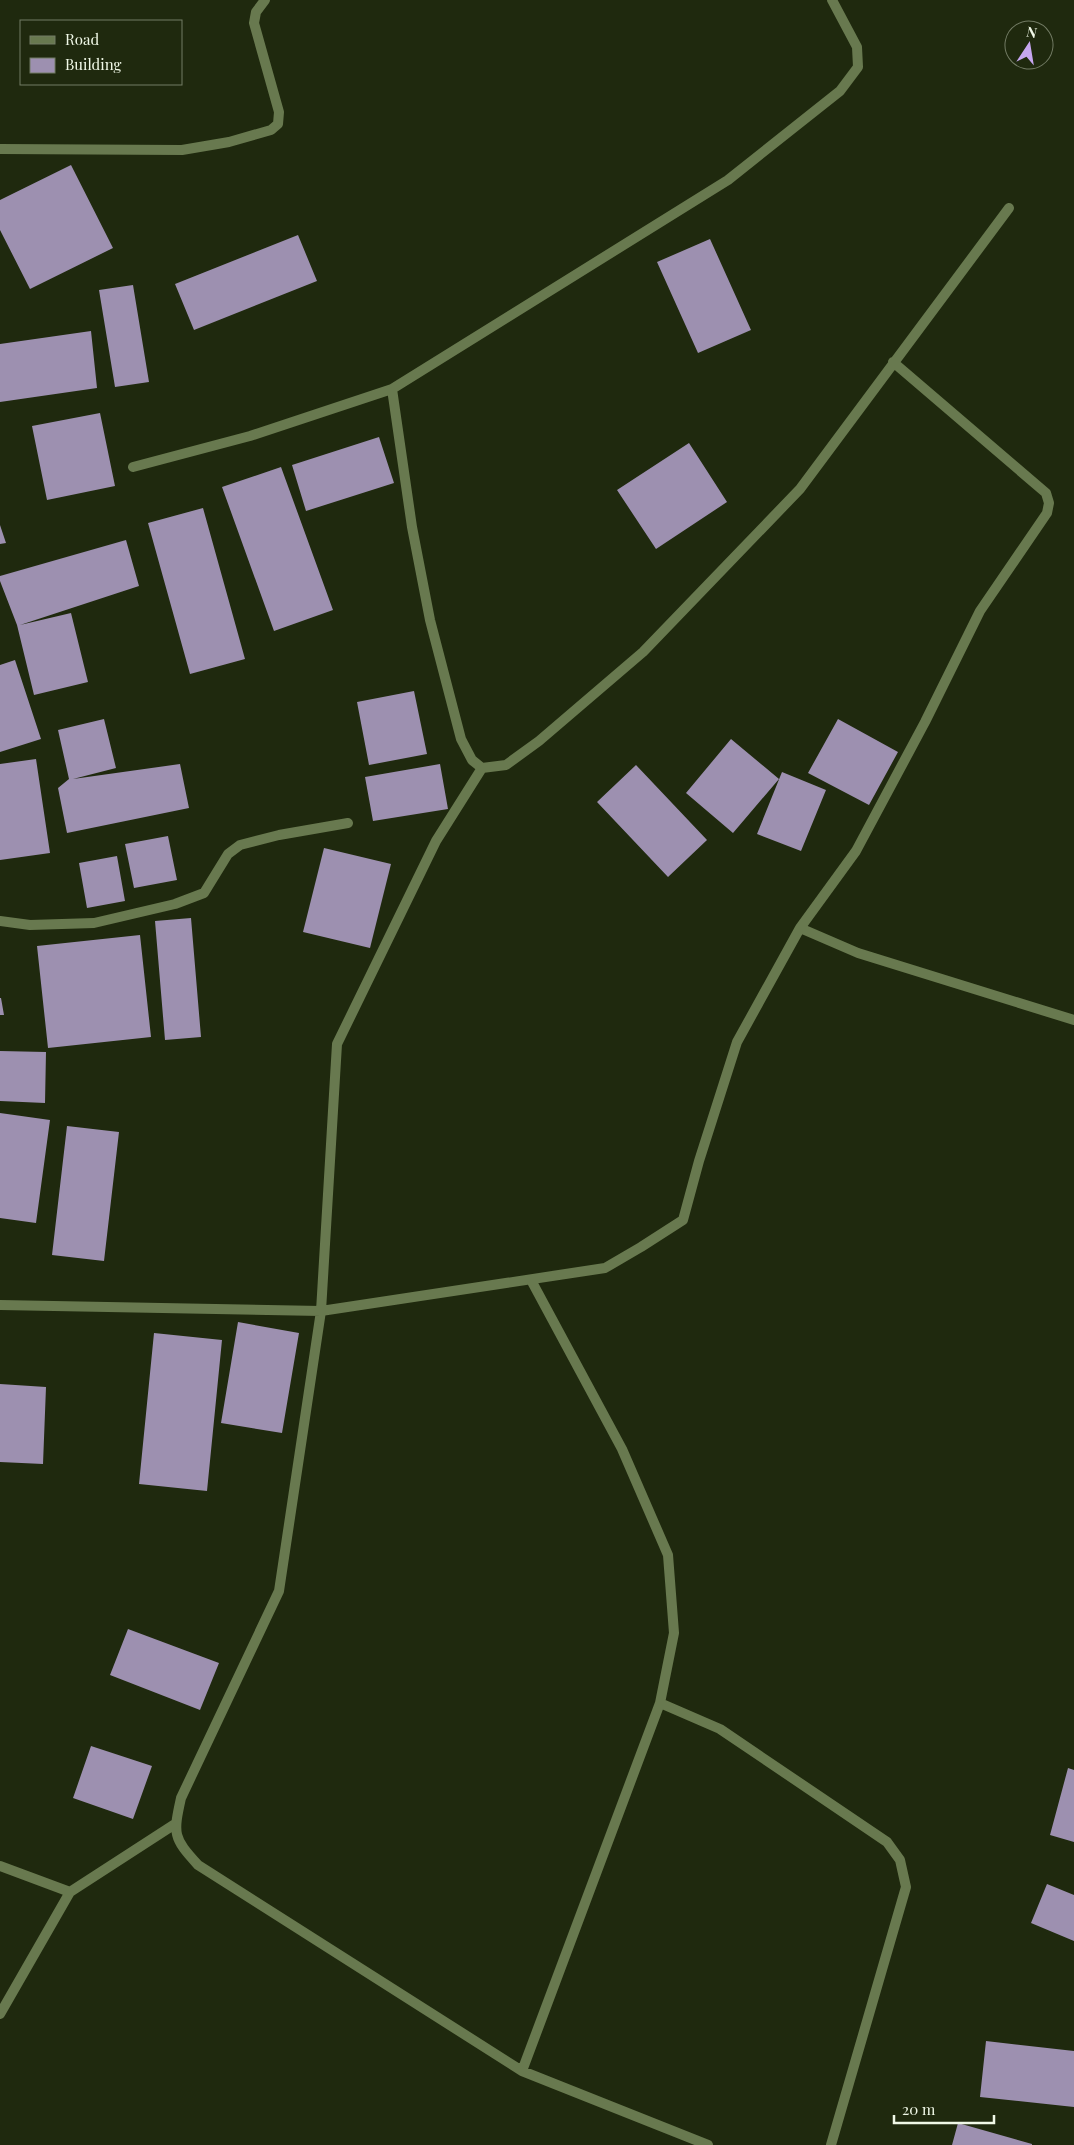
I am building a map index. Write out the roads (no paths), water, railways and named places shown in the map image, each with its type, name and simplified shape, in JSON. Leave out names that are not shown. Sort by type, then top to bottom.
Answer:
[{"type":"street","points":[[0,149],[182,150],[229,142],[271,130],[278,124],[279,112],[254,23],[256,12],[265,0]]},
{"type":"street","points":[[133,467],[250,436],[392,388],[728,180],[840,90],[858,66],[857,47],[832,0]]},
{"type":"street","points":[[392,388],[412,527],[430,620],[462,738],[472,760],[482,768],[506,765],[532,746],[643,652],[800,489],[1009,208]]},
{"type":"street","points":[[0,1305],[321,1311],[605,1268],[683,1220],[698,1161],[737,1042],[800,928],[856,851],[926,722],[980,611],[1047,513],[1049,504],[1046,493],[893,362]]},
{"type":"street","points":[[482,768],[436,841],[337,1044],[321,1311],[279,1591],[181,1798],[175,1824],[180,1845],[198,1865],[522,2071],[708,2145]]},
{"type":"street","points":[[0,921],[30,925],[94,923],[175,904],[204,893],[228,854],[240,845],[348,823]]},
{"type":"street","points":[[800,928],[858,953],[1074,1020]]},
{"type":"street","points":[[522,2071],[660,1703],[674,1633],[668,1555],[622,1449],[531,1280]]},
{"type":"street","points":[[660,1703],[720,1729],[886,1842],[900,1860],[906,1886],[831,2145]]},
{"type":"street","points":[[0,2014],[70,1892],[175,1824]]},
{"type":"street","points":[[0,1866],[70,1892]]}]
